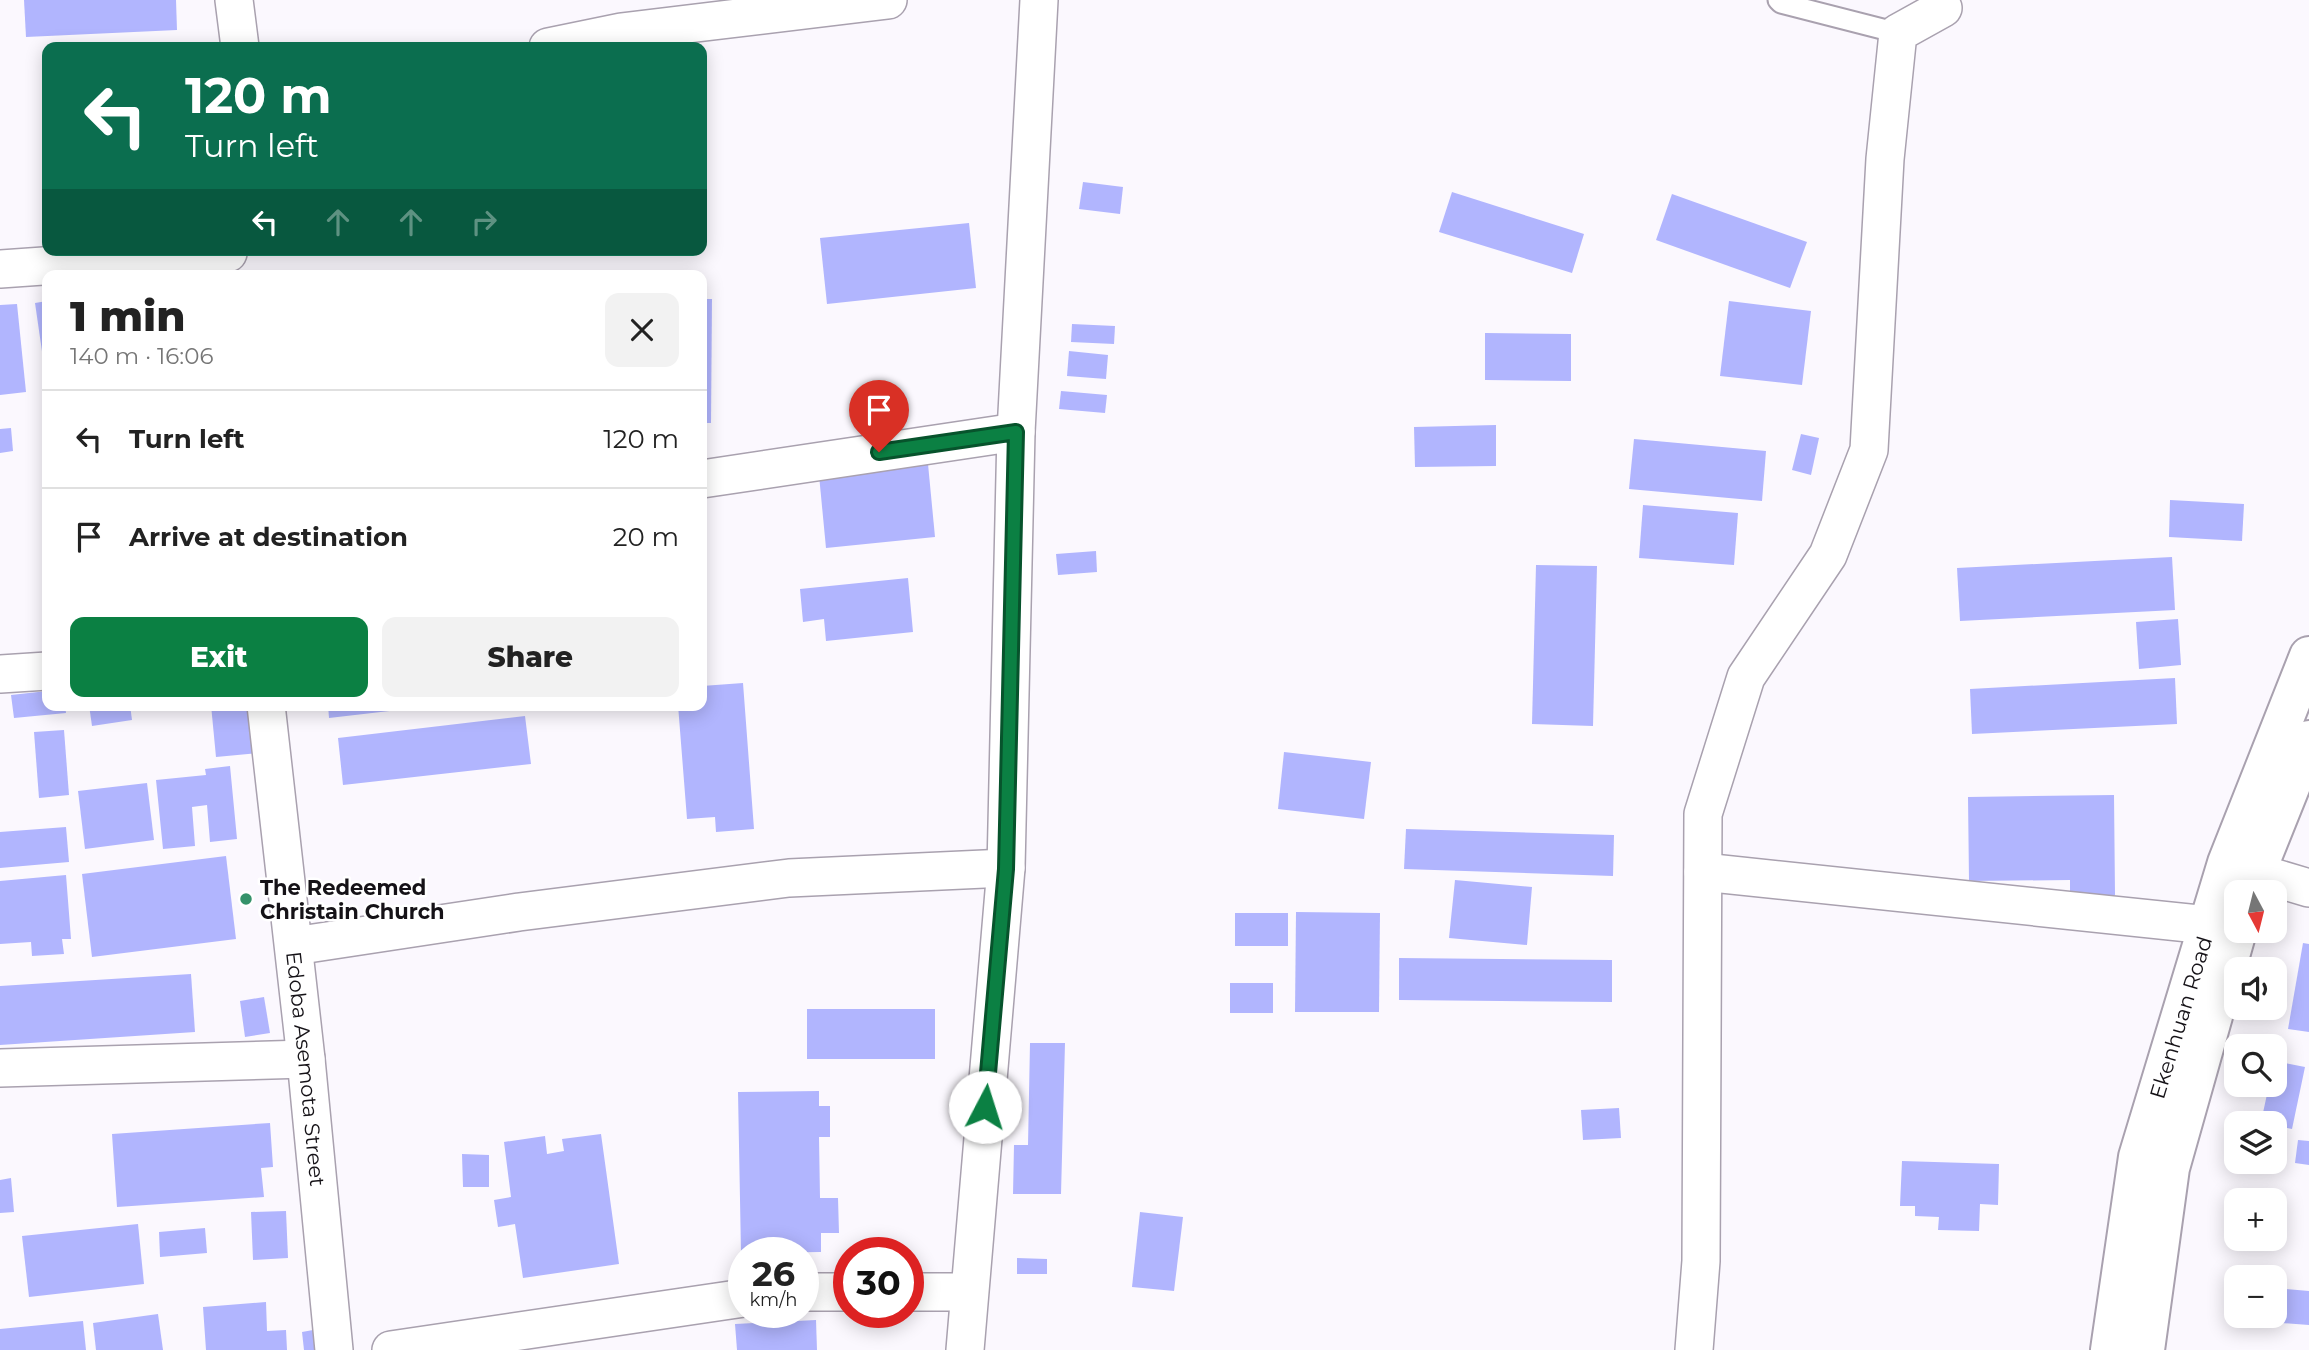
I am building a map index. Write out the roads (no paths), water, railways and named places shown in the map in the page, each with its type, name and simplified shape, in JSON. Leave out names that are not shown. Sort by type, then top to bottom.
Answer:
[{"type":"main road","name":"Ekenhuan Road","points":[[2145,1350],[2170,1168],[2222,928],[2227,863],[2309,656]]},
{"type":"main road","points":[[2252,880],[2309,740]]},
{"type":"main road","name":"Ekenhuan Road","points":[[2110,1350],[2138,1157],[2222,928]]},
{"type":"street","points":[[234,0],[239,42]]},
{"type":"street","points":[[572,42],[621,32],[888,0]]},
{"type":"street","points":[[965,1350],[1006,869],[1016,432],[1040,0]]},
{"type":"street","points":[[1695,1350],[1701,1261],[1703,814],[1746,677],[1828,555],[1869,450],[1885,159],[1898,33],[1943,8]]},
{"type":"street","points":[[0,269],[228,259]]},
{"type":"street","points":[[707,478],[1016,432]]},
{"type":"street","points":[[0,674],[42,671]]},
{"type":"street","name":"Edoba Asemota Street","points":[[267,711],[306,1059],[334,1350]]},
{"type":"street","points":[[294,946],[519,912],[789,878],[1006,869]]},
{"type":"street","points":[[1703,872],[2222,928]]},
{"type":"street","points":[[2287,886],[2309,888]]},
{"type":"street","points":[[0,1068],[306,1059]]},
{"type":"street","points":[[924,1292],[969,1292]]},
{"type":"street","points":[[391,1350],[728,1300]]},
{"type":"lane","points":[[1778,0],[1898,33]]},
{"type":"place","name":"The Redeemed Christain Church","points":[[246,899]]}]
